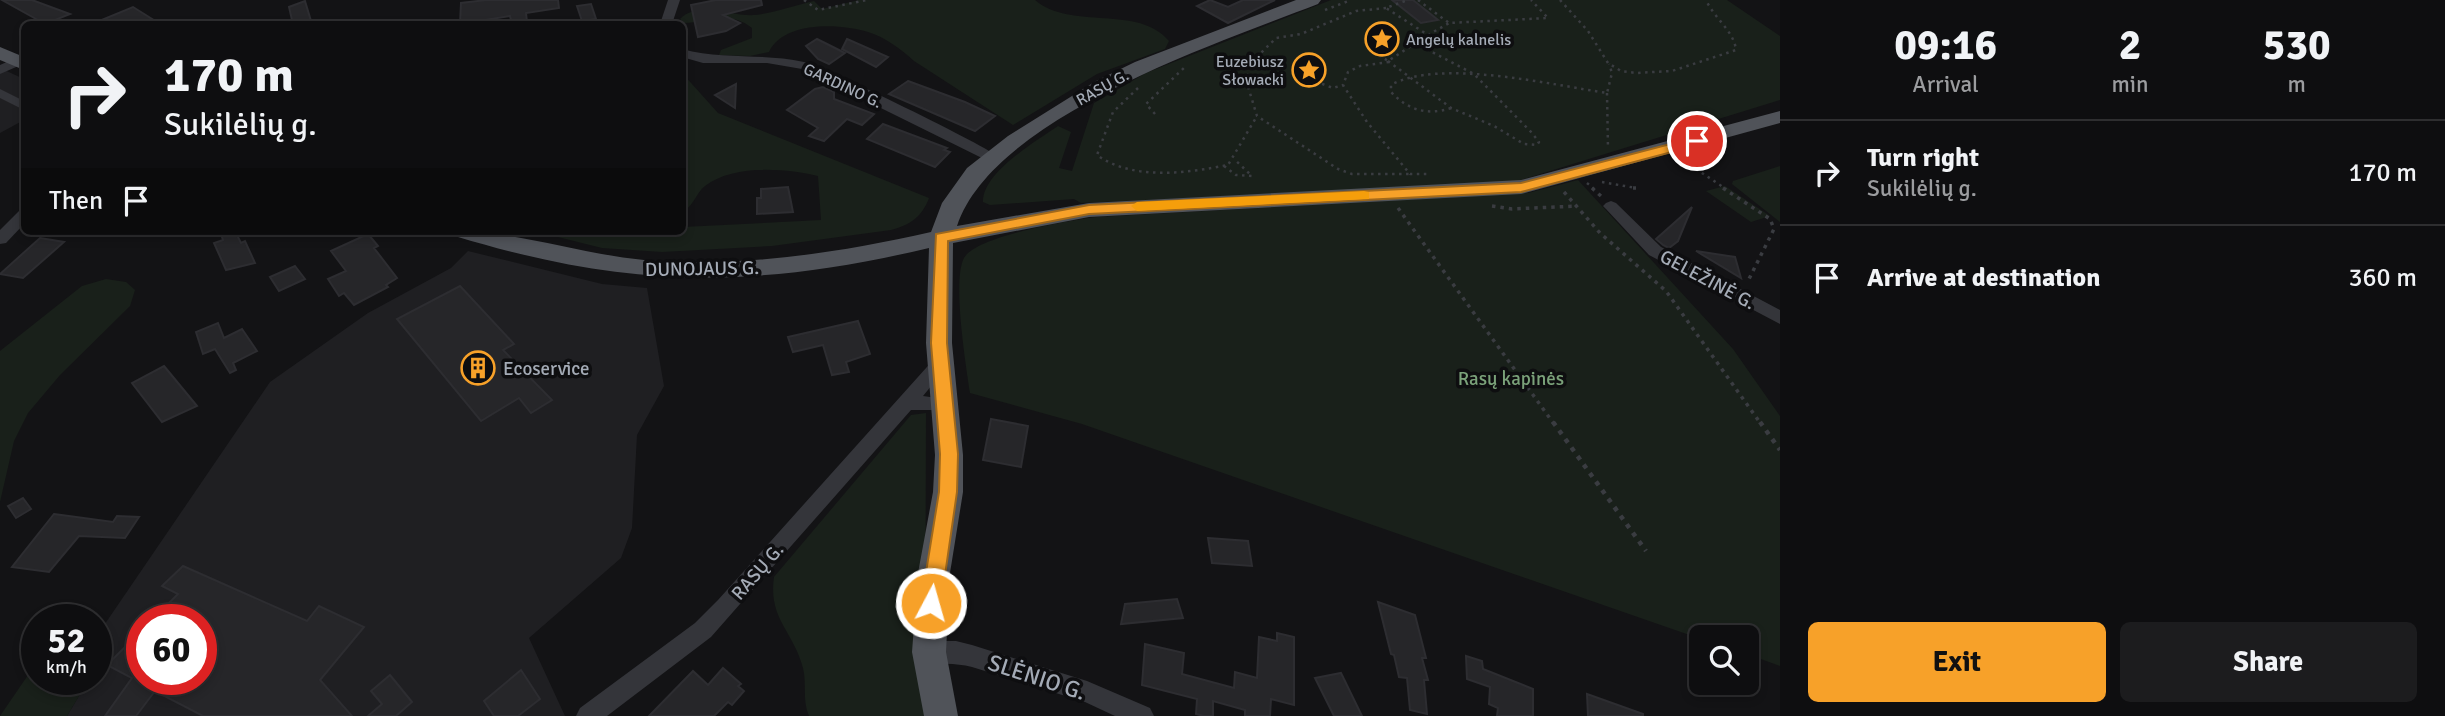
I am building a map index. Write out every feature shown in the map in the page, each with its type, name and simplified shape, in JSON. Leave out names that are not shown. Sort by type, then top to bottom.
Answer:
[{"type":"main road","name":"RASŲ G.","points":[[941,716],[929,652],[934,573],[948,492],[941,363],[941,238],[953,204],[975,173],[993,158],[1051,118],[1124,74],[1312,0]]},
{"type":"main road","name":"DUNOJAUS G.","points":[[481,235],[588,264],[672,271],[776,267],[829,261],[1089,209],[1521,187],[1780,117]]},
{"type":"street","points":[[667,21],[674,0]]},
{"type":"street","name":"GARDINO G.","points":[[686,54],[703,60],[766,59],[806,66],[993,158]]},
{"type":"street","points":[[0,70],[14,59]]},
{"type":"street","points":[[0,93],[21,104]]},
{"type":"street","name":"GELEŽINĖ G.","points":[[1611,206],[1655,251],[1741,294],[1780,318]]},
{"type":"street","points":[[0,239],[21,218]]},
{"type":"street","name":"RASŲ G.","points":[[587,716],[703,630],[719,615],[941,363]]},
{"type":"street","points":[[905,402],[945,405]]},
{"type":"street","name":"SLĖNIO G.","points":[[929,652],[956,652],[972,656],[1087,692],[1142,716]]},
{"type":"path","points":[[804,0],[818,10],[867,0]]},
{"type":"path","points":[[1408,0],[1386,8],[1356,11],[1301,34],[1276,38],[1255,59],[1246,80],[1257,116],[1338,169],[1352,174],[1436,175]]},
{"type":"path","points":[[1418,0],[1449,23]]},
{"type":"path","points":[[1343,85],[1348,72],[1360,66],[1389,62],[1449,23],[1548,18],[1531,0]]},
{"type":"path","points":[[1560,0],[1574,13],[1609,64],[1612,73],[1607,93],[1609,149],[1603,151]]},
{"type":"path","points":[[1609,64],[1636,75],[1651,75],[1715,60],[1736,50],[1735,39],[1713,15],[1706,0]]},
{"type":"path","points":[[1386,8],[1428,35]]},
{"type":"path","points":[[1379,55],[1451,108],[1494,126],[1524,144],[1537,145],[1539,142],[1532,133],[1474,74],[1415,43]]},
{"type":"path","points":[[1155,114],[1146,104],[1187,64],[1174,66]]},
{"type":"path","points":[[1451,108],[1430,113],[1401,104],[1391,92],[1391,85],[1408,74],[1474,74],[1607,93]]},
{"type":"path","points":[[1310,79],[1333,88],[1343,85]]},
{"type":"path","points":[[1144,83],[1113,112],[1097,155],[1116,167],[1139,171],[1173,171],[1224,166],[1234,159],[1257,116]]},
{"type":"path","points":[[1343,85],[1355,97],[1367,122],[1401,159],[1410,174]]},
{"type":"path","points":[[1224,166],[1236,175],[1252,176],[1234,159]]},
{"type":"path","points":[[1696,169],[1770,219],[1774,229],[1741,294]]},
{"type":"path","points":[[1582,179],[1636,188]]},
{"type":"path","points":[[1554,180],[1600,233],[1666,290],[1780,450]]},
{"type":"path","points":[[1388,194],[1480,326],[1646,551]]},
{"type":"shaded area","points":[[0,68],[21,78],[21,122],[0,133]]},
{"type":"shaded area","points":[[468,251],[602,284],[647,288],[664,386],[637,435],[632,528],[621,558],[529,638],[565,716],[67,716],[79,695],[112,695],[112,614],[270,382],[368,313],[451,268]]},
{"type":"green space","points":[[859,0],[1035,0],[1050,9],[1067,14],[1140,23],[1156,30],[1169,41],[1165,49],[1097,74],[1013,125],[914,61],[893,44],[868,32],[843,27],[813,27],[786,35],[776,42],[769,52],[750,56],[719,55],[721,50],[752,38],[752,28],[736,19],[719,18],[686,23],[680,19],[687,13],[705,10],[746,15],[770,13],[814,1],[822,9]]},
{"type":"green space","points":[[1331,0],[1727,0],[1780,36],[1780,100],[1511,183],[1081,203],[1074,199],[990,205],[983,202],[985,191],[1000,169],[1058,126],[1071,132],[1059,168],[1072,171],[1094,103],[1146,73]]},
{"type":"green space","points":[[686,77],[718,113],[929,198],[914,219],[891,230],[772,246],[662,252],[602,248],[550,235],[686,235],[686,227],[821,220],[818,176],[791,171],[760,170],[730,174],[705,186],[686,209]]},
{"type":"green space","points":[[1780,166],[1780,222],[1732,184],[1733,181]]},
{"type":"green space","name":"Rasų kapinės","points":[[1578,180],[1733,349],[1780,416],[1780,666],[1759,658],[1759,625],[1689,625],[1689,635],[1082,424],[970,393],[961,324],[961,269],[964,258],[972,250],[1004,236],[1047,225],[1097,217],[1528,193]]},
{"type":"green space","points":[[1725,186],[1770,216],[1751,222],[1706,191]]},
{"type":"green space","points":[[106,279],[126,282],[135,290],[130,306],[60,375],[28,413],[14,441],[0,502],[0,351],[82,286]]},
{"type":"green space","points":[[926,413],[925,716],[809,716],[803,668],[778,614],[773,591],[774,577],[911,415]]},
{"type":"green space","points":[[21,685],[21,695],[79,695],[67,716],[0,716]]},
{"type":"building","points":[[2,0],[32,0],[70,14],[52,21],[40,21]]},
{"type":"building","points":[[486,0],[558,0],[559,8],[526,13],[527,21],[511,21],[510,16],[460,21],[461,3]]},
{"type":"building","points":[[716,0],[761,0],[762,5],[723,15],[740,23],[726,31],[698,37],[691,5]]},
{"type":"building","points":[[1210,0],[1228,7],[1243,0],[1275,0],[1228,23],[1197,6]]},
{"type":"building","points":[[1392,0],[1413,0],[1438,20],[1421,23]]},
{"type":"building","points":[[305,1],[311,21],[292,20],[289,7]]},
{"type":"building","points":[[591,4],[596,19],[582,21],[577,6]]},
{"type":"building","points":[[133,7],[155,21],[99,21]]},
{"type":"building","points":[[817,39],[845,53],[829,64],[818,59],[806,46]]},
{"type":"building","points":[[847,39],[888,57],[876,67],[842,49]]},
{"type":"building","points":[[908,81],[995,116],[975,131],[889,94]]},
{"type":"building","points":[[736,84],[735,108],[715,95]]},
{"type":"building","points":[[823,87],[834,92],[834,99],[874,114],[862,125],[847,119],[824,141],[809,136],[818,128],[787,110],[815,89]]},
{"type":"building","points":[[883,124],[947,148],[944,150],[950,152],[935,167],[867,139]]},
{"type":"building","points":[[788,187],[793,212],[757,214],[757,198],[761,198],[761,189]]},
{"type":"building","points":[[1692,207],[1678,241],[1669,248],[1656,239]]},
{"type":"building","points":[[221,235],[237,235],[241,243],[245,241],[255,263],[226,270],[214,243],[223,240]]},
{"type":"building","points":[[369,235],[378,246],[374,248],[397,278],[386,285],[388,287],[354,305],[344,293],[339,296],[328,279],[346,271],[331,251]]},
{"type":"building","points":[[40,238],[64,242],[23,278],[0,274]]},
{"type":"building","points":[[1696,251],[1735,257],[1741,278]]},
{"type":"building","points":[[295,266],[305,279],[279,291],[270,277]]},
{"type":"building","name":"Ecoservice","points":[[460,286],[514,344],[503,350],[552,400],[531,413],[519,398],[481,421],[397,319]]},
{"type":"building","points":[[858,321],[870,354],[846,362],[849,372],[832,375],[823,345],[793,352],[788,337]]},
{"type":"building","points":[[218,323],[224,338],[242,329],[257,351],[233,363],[236,370],[230,373],[215,349],[203,354],[196,332]]},
{"type":"building","points":[[164,366],[197,406],[162,422],[132,383]]},
{"type":"building","points":[[991,419],[1028,426],[1021,467],[983,460]]},
{"type":"building","points":[[23,498],[31,509],[16,518],[8,506]]},
{"type":"building","points":[[54,514],[113,522],[117,516],[139,517],[125,538],[79,536],[49,572],[12,567]]},
{"type":"building","points":[[1208,538],[1248,541],[1252,566],[1212,563]]},
{"type":"building","points":[[183,566],[307,621],[319,606],[364,627],[320,680],[352,716],[203,716],[163,695],[217,695],[217,604],[168,604],[178,594],[162,586]]},
{"type":"building","points":[[1177,599],[1183,618],[1121,624],[1125,604]]},
{"type":"building","points":[[1378,602],[1415,615],[1426,658],[1422,658],[1428,680],[1424,680],[1427,714],[1410,710],[1407,678],[1399,677]]},
{"type":"building","points":[[1277,633],[1294,637],[1294,705],[1271,699],[1270,716],[1245,716],[1245,710],[1213,701],[1213,716],[1204,716],[1196,714],[1197,699],[1142,685],[1145,644],[1184,653],[1182,674],[1234,688],[1235,672],[1257,678],[1259,637],[1277,641]]},
{"type":"building","points":[[126,646],[126,675],[112,668],[112,660]]},
{"type":"building","points":[[1466,656],[1482,661],[1483,669],[1533,689],[1533,716],[1497,716],[1498,708],[1489,704],[1490,687],[1467,679]]},
{"type":"building","points":[[723,668],[741,684],[738,686],[744,691],[732,705],[728,702],[714,716],[649,716],[693,671],[708,685]]},
{"type":"building","points":[[521,670],[540,699],[518,716],[494,716],[484,701]]},
{"type":"building","points":[[1341,673],[1362,716],[1334,716],[1315,678]]},
{"type":"building","points":[[390,675],[412,702],[396,716],[368,716],[382,704],[371,691]]},
{"type":"building","points":[[126,686],[126,695],[152,695],[136,716],[105,716]]},
{"type":"building","points":[[1587,694],[1643,714],[1643,716],[1588,716]]},
{"type":"slow traffic","points":[[1137,206],[1364,196]]},
{"type":"place","name":"Angelų kalnelis","points":[[1382,39]]},
{"type":"place","name":"Euzebiusz Słowacki","points":[[1309,70]]},
{"type":"place","name":"Ecoservice","points":[[478,368]]},
{"type":"route","points":[[931,603],[948,492],[949,454],[939,343],[941,238],[1042,216],[1089,209],[1521,187],[1697,141]]}]
